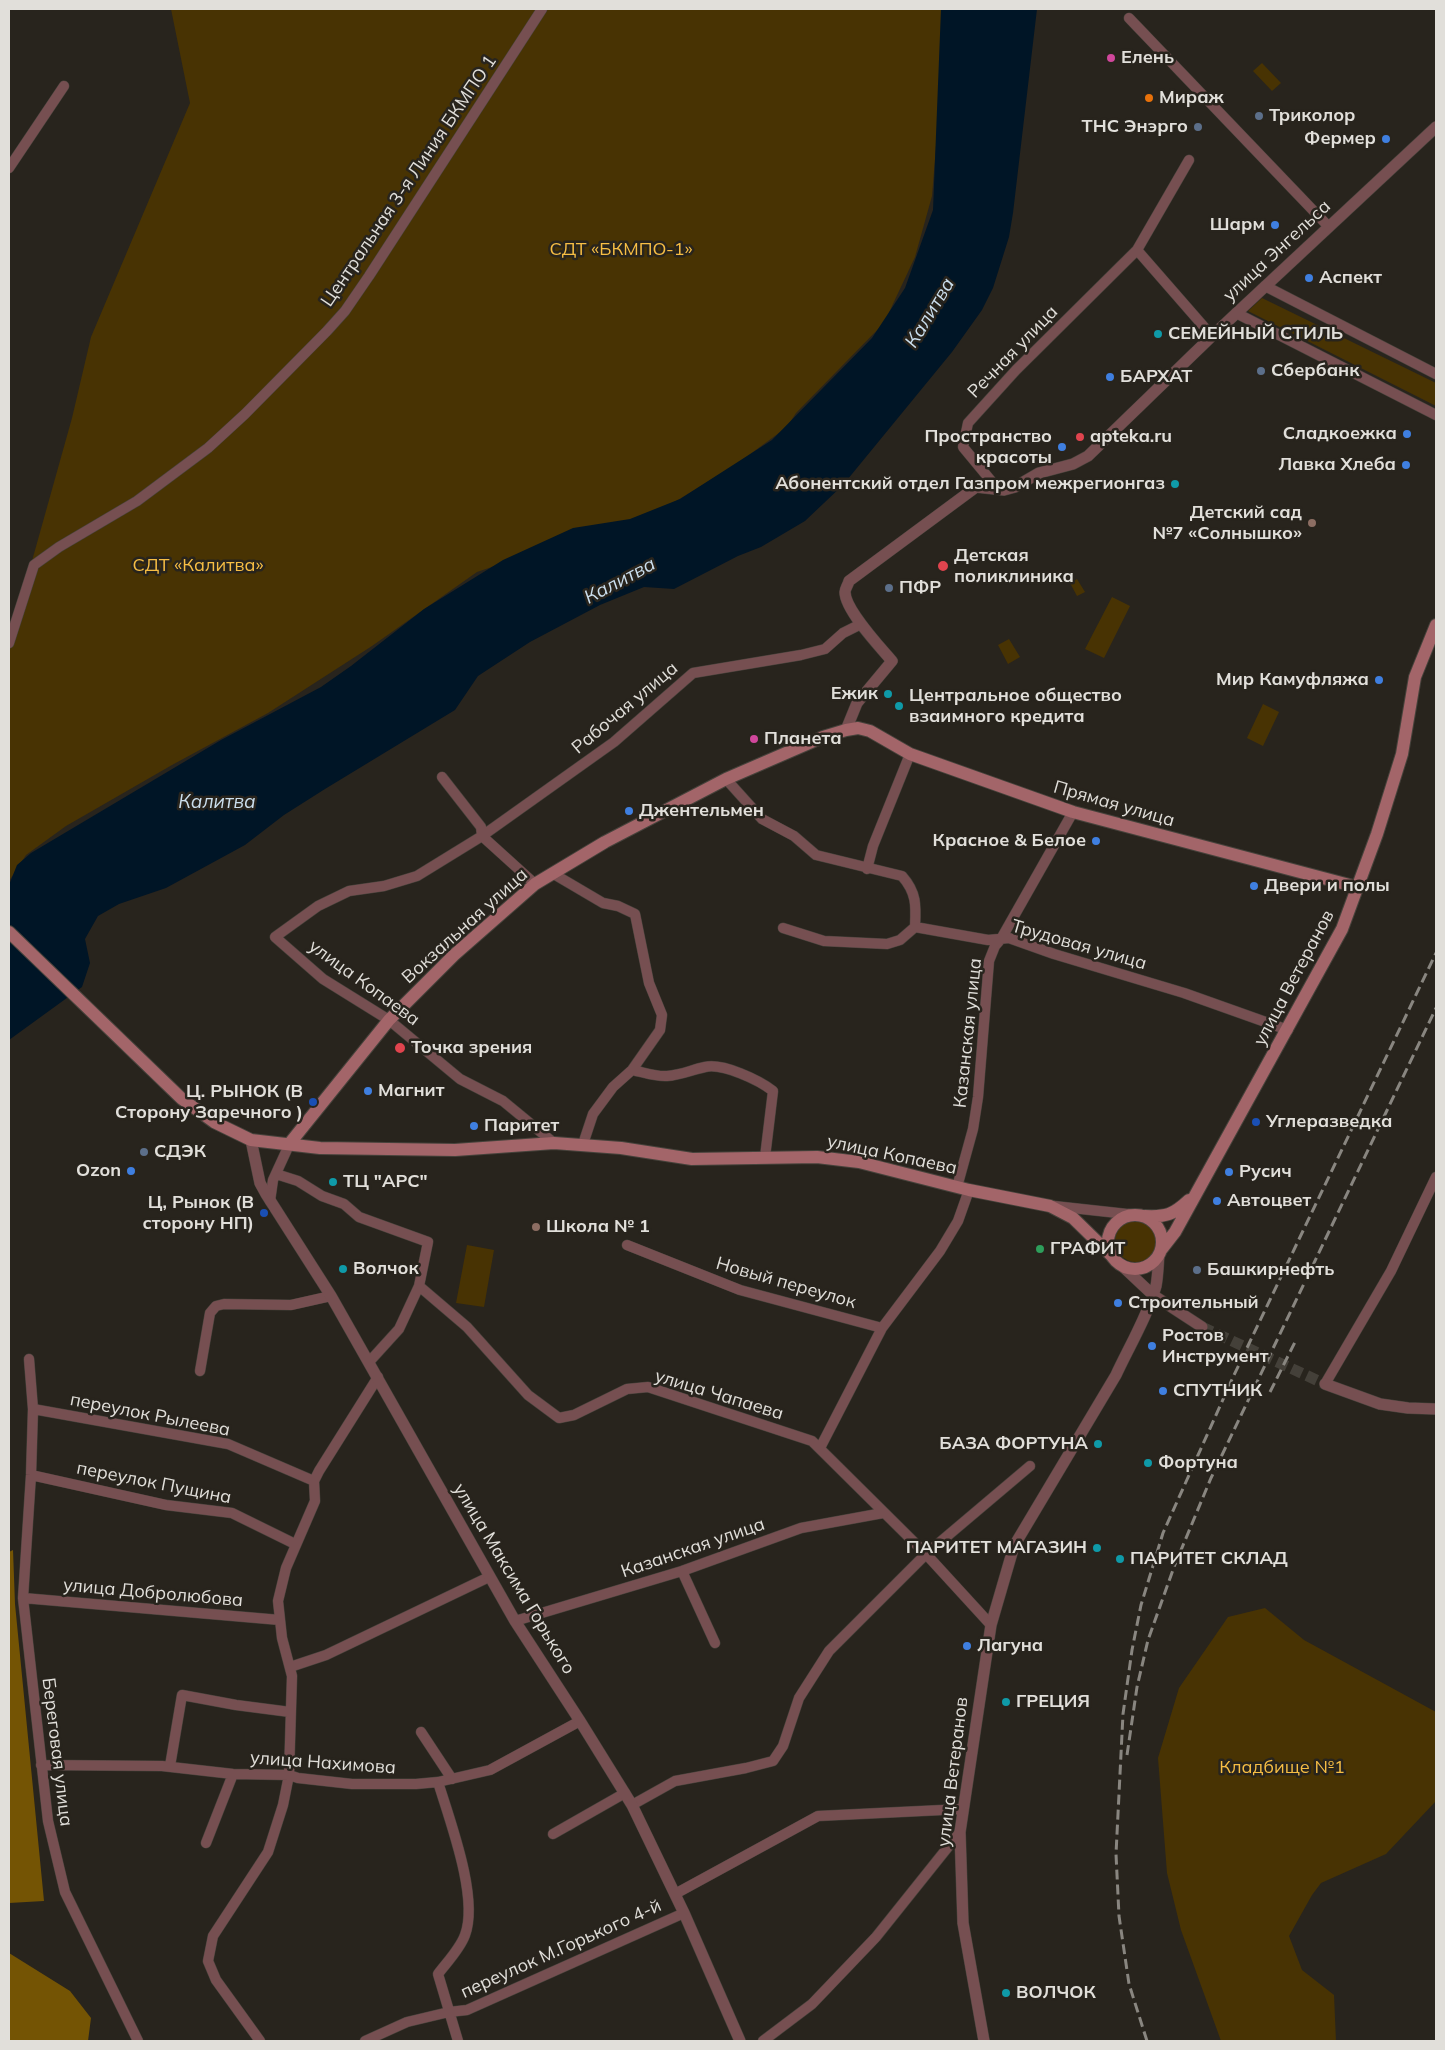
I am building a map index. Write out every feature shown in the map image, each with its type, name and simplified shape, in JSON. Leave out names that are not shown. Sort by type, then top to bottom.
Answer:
[{"type":"main road","name":"улица Ветеранов","points":[[1160,1253],[1175,1232],[1342,929],[1402,754],[1415,677],[1436,625]]},
{"type":"main road","name":"Вокзальная улица","points":[[290,1143],[389,1020],[454,955],[535,884],[605,842],[726,778],[823,737],[858,728],[870,731]]},
{"type":"main road","name":"Прямая улица","points":[[870,731],[910,754],[1073,812],[1357,887]]},
{"type":"main road","points":[[9,932],[182,1099],[214,1122],[251,1140]]},
{"type":"main road","name":"улица Копаева","points":[[251,1140],[290,1143],[320,1148],[455,1150],[554,1143],[583,1144],[692,1159],[817,1157],[859,1162],[963,1188],[1050,1206],[1073,1218],[1117,1261]]},
{"type":"main road","points":[[1141,1216],[1156,1224],[1160,1230],[1162,1237],[1160,1253],[1154,1261],[1141,1268],[1127,1267],[1117,1261],[1108,1242],[1114,1225],[1128,1216],[1141,1216],[1164,1217],[1172,1214],[1194,1195]]},
{"type":"street","name":"Центральная 3-я Линия БКМПО 1","points":[[9,643],[34,565],[58,548],[138,501],[208,448],[245,414],[327,331],[345,310],[370,276],[542,9]]},
{"type":"street","points":[[1129,18],[1329,227]]},
{"type":"street","points":[[9,168],[64,86]]},
{"type":"street","name":"улица Энгельса","points":[[846,730],[857,704],[892,661],[861,624],[847,602],[845,591],[849,581],[976,487],[1004,490],[1015,488],[1039,474],[1073,464],[1088,456],[1236,313],[1436,128]]},
{"type":"street","name":"Речная улица","points":[[997,488],[964,447],[968,423],[1016,370],[1137,250],[1189,160]]},
{"type":"street","points":[[1137,250],[1212,336]]},
{"type":"street","points":[[1265,286],[1436,374]]},
{"type":"street","points":[[1236,313],[1436,415]]},
{"type":"street","name":"Рабочая улица","points":[[275,937],[318,906],[349,891],[384,886],[417,876],[482,836],[614,742],[692,673],[801,655],[825,649],[843,633],[861,624]]},
{"type":"street","points":[[867,869],[873,846],[910,754]]},
{"type":"street","points":[[442,777],[482,827],[482,836],[535,884]]},
{"type":"street","points":[[726,778],[762,819],[794,836],[816,855],[867,869],[902,876],[911,886],[916,906],[915,926],[900,940],[887,944],[824,941],[783,928]]},
{"type":"street","name":"Казанская улица","points":[[820,1448],[882,1328],[940,1251],[958,1221],[978,1097],[989,961],[995,946],[1001,939],[1073,812]]},
{"type":"street","points":[[552,873],[603,903],[618,906],[635,914],[649,983],[662,1015],[660,1030],[632,1070],[613,1087],[593,1114],[583,1144]]},
{"type":"street","name":"Трудовая улица","points":[[915,926],[988,940],[1009,938],[1054,954],[1184,993],[1288,1030]]},
{"type":"street","name":"улица Копаева","points":[[275,937],[323,979],[389,1020],[460,1079],[503,1101],[554,1143]]},
{"type":"street","points":[[632,1070],[664,1077],[688,1073],[705,1067],[721,1067],[765,1085],[773,1091],[765,1157]]},
{"type":"street","name":"улица Максима Горького","points":[[251,1140],[260,1183],[270,1201],[331,1296],[370,1362],[515,1621],[632,1804],[684,1913],[740,2041]]},
{"type":"street","points":[[270,1201],[276,1174],[290,1143]]},
{"type":"street","points":[[276,1174],[298,1181],[322,1196],[344,1204],[359,1217],[428,1242],[419,1286],[399,1329],[370,1362]]},
{"type":"street","points":[[1436,1177],[1391,1271],[1325,1384],[1380,1404],[1436,1409]]},
{"type":"street","points":[[1050,1206],[1141,1216]]},
{"type":"street","name":"Новый переулок","points":[[627,1245],[740,1290],[882,1328]]},
{"type":"street","name":"улица Ветеранов","points":[[984,2041],[963,1923],[960,1832],[991,1625],[1014,1546],[1116,1375],[1153,1295],[1160,1253]]},
{"type":"street","points":[[1117,1261],[1153,1295],[1202,1326]]},
{"type":"street","name":"улица Чапаева","points":[[419,1286],[467,1327],[528,1395],[559,1418],[574,1416],[627,1389],[648,1387],[812,1441],[926,1554],[991,1625]]},
{"type":"street","points":[[200,1371],[210,1313],[216,1306],[224,1304],[292,1305],[331,1296]]},
{"type":"street","name":"Береговая улица","points":[[29,1359],[33,1409],[23,1598],[48,1821],[65,1892],[138,2041]]},
{"type":"street","points":[[260,2041],[216,1980],[208,1961],[213,1936],[268,1852],[289,1775],[292,1676],[282,1638],[278,1601],[286,1568],[315,1501],[314,1482],[378,1377]]},
{"type":"street","name":"переулок Рылеева","points":[[33,1409],[228,1444],[314,1482]]},
{"type":"street","points":[[632,1804],[675,1781],[774,1761],[783,1746],[799,1698],[829,1651],[926,1554],[1030,1466]]},
{"type":"street","name":"переулок Пущина","points":[[31,1474],[166,1505],[232,1513],[295,1544]]},
{"type":"street","name":"Казанская улица","points":[[515,1621],[682,1571],[801,1528],[883,1513]]},
{"type":"street","points":[[682,1571],[715,1643]]},
{"type":"street","points":[[290,1667],[326,1655],[489,1577]]},
{"type":"street","name":"улица Добролюбова","points":[[23,1598],[280,1620]]},
{"type":"street","points":[[170,1766],[182,1695],[290,1712]]},
{"type":"street","name":"улица Нахимова","points":[[41,1765],[170,1766],[233,1774],[289,1775],[298,1778],[352,1784],[416,1784],[438,1782],[490,1770],[580,1721]]},
{"type":"street","points":[[421,1732],[452,1779]]},
{"type":"street","points":[[206,1843],[233,1774]]},
{"type":"street","points":[[438,1782],[456,1840],[469,1902],[470,1918],[464,1938],[438,1974],[458,2041]]},
{"type":"street","points":[[553,1834],[626,1793]]},
{"type":"street","points":[[675,1894],[818,1816],[963,1809]]},
{"type":"street","points":[[763,2041],[812,2004],[876,1937],[960,1832]]},
{"type":"street","name":"переулок М.Горького 4-й","points":[[365,2041],[407,2022],[467,2010],[684,1913]]},
{"type":"green space","name":"СДТ «БКМПО-1»","points":[[171,9],[947,9],[932,196],[915,257],[884,323],[796,413],[787,427],[734,466],[663,509],[477,572],[372,646],[268,713],[66,826],[26,855],[9,881],[9,643],[72,418],[91,337],[190,103]]},
{"type":"green space","points":[[1262,63],[1281,83],[1272,91],[1253,71]]},
{"type":"green space","points":[[1262,298],[1436,383],[1436,406],[1248,311]]},
{"type":"green space","points":[[1077,579],[1085,592],[1077,596],[1070,583]]},
{"type":"green space","points":[[1112,597],[1130,606],[1104,658],[1085,649]]},
{"type":"green space","points":[[1009,639],[1020,657],[1008,664],[998,645]]},
{"type":"green space","points":[[1263,704],[1279,712],[1263,746],[1247,738]]},
{"type":"green space","points":[[1136,1220],[1151,1226],[1157,1241],[1151,1256],[1136,1262],[1121,1256],[1115,1241],[1121,1226]]},
{"type":"green space","points":[[467,1245],[494,1250],[484,1307],[456,1303]]},
{"type":"green space","name":"Кладбище №1","points":[[1265,1608],[1304,1640],[1436,1712],[1436,1801],[1386,1854],[1321,1883],[1312,1895],[1289,1936],[1302,1970],[1334,1995],[1336,2041],[1221,2041],[1181,1930],[1167,1873],[1158,1758],[1179,1688],[1228,1617]]},
{"type":"shaded area","points":[[13,1550],[15,1604],[44,1901],[9,1903],[9,1552]]},
{"type":"shaded area","points":[[9,1953],[70,1991],[91,2018],[88,2041],[9,2041]]},
{"type":"water","name":"Калитва","points":[[941,9],[1037,9],[1009,237],[993,288],[982,310],[952,352],[843,485],[805,521],[761,547],[738,556],[674,589],[644,587],[600,605],[530,642],[478,676],[455,710],[284,815],[245,845],[166,888],[119,904],[98,916],[85,939],[90,963],[82,987],[9,1040],[9,885],[17,865],[31,853],[221,740],[321,687],[424,609],[503,560],[573,528],[630,519],[680,499],[772,440],[872,338],[905,288],[933,210]]},
{"type":"tunnel","points":[[1202,1327],[1325,1384]]},
{"type":"railway","points":[[1147,2041],[1129,1984],[1119,1916],[1116,1854],[1123,1714],[1132,1650],[1141,1605],[1163,1533],[1234,1375],[1436,953]]},
{"type":"railway","points":[[1127,1755],[1137,1687],[1148,1640],[1174,1567],[1211,1478],[1436,1008]]},
{"type":"railway","points":[[1270,1392],[1296,1340]]},
{"type":"place","name":"Елень","points":[[1111,58]]},
{"type":"place","name":"Мираж","points":[[1149,98]]},
{"type":"place","name":"Триколор","points":[[1259,116]]},
{"type":"place","name":"ТНС Энэрго","points":[[1198,127]]},
{"type":"place","name":"Фермер","points":[[1386,139]]},
{"type":"place","name":"Шарм","points":[[1275,225]]},
{"type":"place","name":"Аспект","points":[[1309,278]]},
{"type":"place","name":"СЕМЕЙНЫЙ СТИЛЬ","points":[[1158,334]]},
{"type":"place","name":"Сбербанк","points":[[1261,371]]},
{"type":"place","name":"БАРХАТ","points":[[1110,377]]},
{"type":"place","name":"Сладкоежка","points":[[1407,434]]},
{"type":"place","name":"apteka.ru","points":[[1080,437]]},
{"type":"place","name":"Пространство красоты","points":[[1062,447]]},
{"type":"place","name":"Лавка Хлеба","points":[[1406,465]]},
{"type":"place","name":"Абонентский отдел Газпром межрегионгаз","points":[[1175,484]]},
{"type":"place","name":"Детский сад №7 «Солнышко»","points":[[1312,523]]},
{"type":"place","name":"Детская поликлиника","points":[[943,566]]},
{"type":"place","name":"ПФР","points":[[889,588]]},
{"type":"place","name":"Мир Камуфляжа","points":[[1379,680]]},
{"type":"place","name":"Ежик","points":[[888,694]]},
{"type":"place","name":"Центральное общество взаимного кредита","points":[[899,706]]},
{"type":"place","name":"Планета","points":[[754,739]]},
{"type":"place","name":"Джентельмен","points":[[629,811]]},
{"type":"place","name":"Красное & Белое","points":[[1096,841]]},
{"type":"place","name":"Двери и полы","points":[[1254,886]]},
{"type":"place","name":"Точка зрения","points":[[400,1048]]},
{"type":"place","name":"Магнит","points":[[368,1091]]},
{"type":"place","name":"Ц. РЫНОК (В Сторону Заречного )","points":[[313,1102]]},
{"type":"place","name":"Углеразведка","points":[[1256,1122]]},
{"type":"place","name":"Паритет","points":[[474,1126]]},
{"type":"place","name":"СДЭК","points":[[144,1152]]},
{"type":"place","name":"Ozon","points":[[131,1171]]},
{"type":"place","name":"Русич","points":[[1229,1172]]},
{"type":"place","name":"ТЦ \"АРС\"","points":[[333,1182]]},
{"type":"place","name":"Автоцвет","points":[[1217,1201]]},
{"type":"place","name":"Ц, Рынок (В сторону НП)","points":[[264,1213]]},
{"type":"place","name":"Школа № 1","points":[[536,1227]]},
{"type":"place","name":"ГРАФИТ","points":[[1040,1249]]},
{"type":"place","name":"Волчок","points":[[343,1269]]},
{"type":"place","name":"Башкирнефть","points":[[1197,1270]]},
{"type":"place","name":"Строительный","points":[[1118,1303]]},
{"type":"place","name":"Ростов Инструмент","points":[[1152,1346]]},
{"type":"place","name":"СПУТНИК","points":[[1163,1391]]},
{"type":"place","name":"БАЗА ФОРТУНА","points":[[1098,1444]]},
{"type":"place","name":"Фортуна","points":[[1148,1463]]},
{"type":"place","name":"ПАРИТЕТ МАГАЗИН","points":[[1097,1548]]},
{"type":"place","name":"ПАРИТЕТ СКЛАД","points":[[1120,1559]]},
{"type":"place","name":"Лагуна","points":[[967,1646]]},
{"type":"place","name":"ГРЕЦИЯ","points":[[1006,1702]]},
{"type":"place","name":"ВОЛЧОК","points":[[1006,1993]]},
{"type":"park label","name":"СДТ «Калитва»","points":[[198,566]]}]
